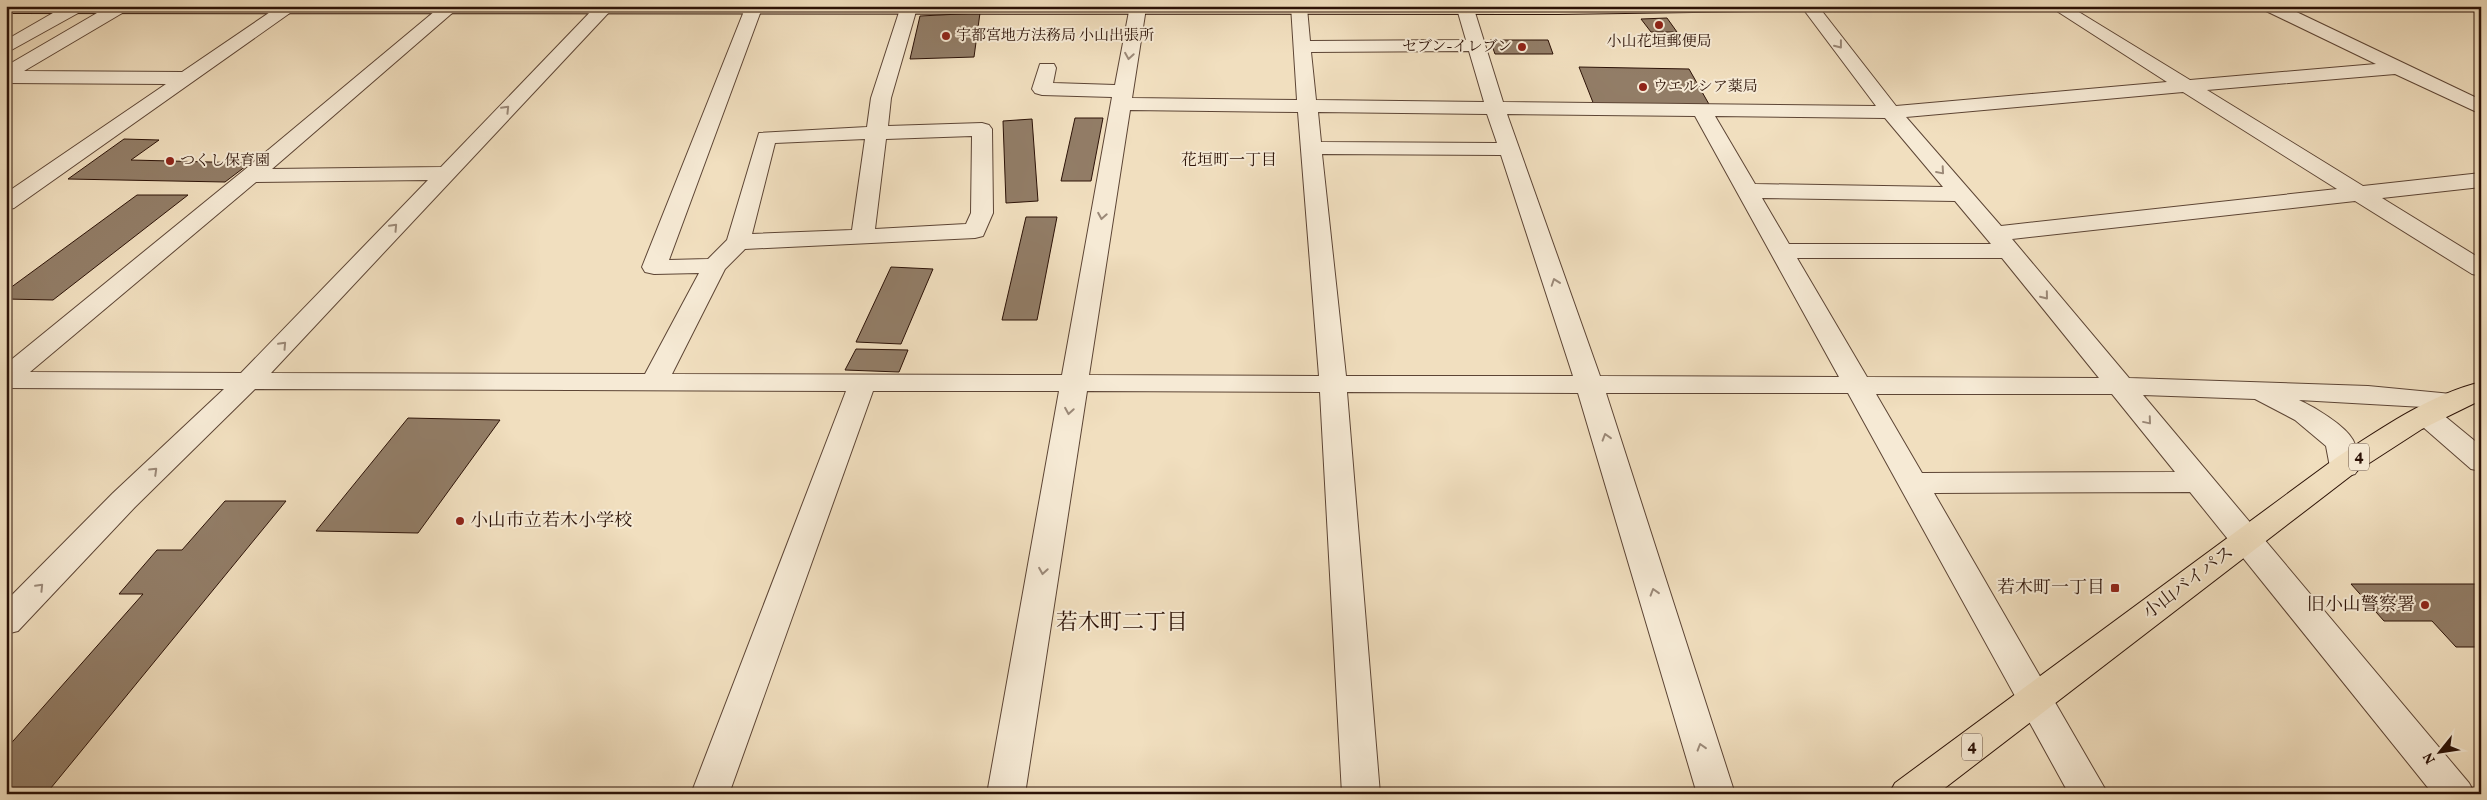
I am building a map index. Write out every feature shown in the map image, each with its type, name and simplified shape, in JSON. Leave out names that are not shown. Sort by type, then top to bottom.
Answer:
[{"type":"main road","points":[[6,8],[1188,7],[1466,9],[1760,6]]},
{"type":"main road","name":"小山バイパス","points":[[1908,794],[2345,467],[2426,415],[2452,401],[2481,390]]},
{"type":"street","points":[[1809,6],[1891,112],[2002,242],[2456,794]]},
{"type":"street","points":[[2057,6],[2481,269]]},
{"type":"street","points":[[2270,6],[2481,108]]},
{"type":"street","points":[[6,622],[124,500],[249,380],[445,173],[591,7]]},
{"type":"street","points":[[6,48],[74,8]]},
{"type":"street","points":[[6,76],[118,8]]},
{"type":"street","points":[[10,198],[288,8]]},
{"type":"street","points":[[6,379],[251,176],[449,8]]},
{"type":"street","points":[[715,266],[654,267],[753,8]]},
{"type":"street","points":[[863,236],[881,98],[908,8]]},
{"type":"street","points":[[1006,794],[1137,8]]},
{"type":"street","points":[[1298,8],[1333,385],[1360,794]]},
{"type":"street","points":[[1466,9],[1510,150],[1590,386],[1716,794]]},
{"type":"street","points":[[1302,47],[1477,45]]},
{"type":"street","points":[[1047,68],[1042,89],[1122,97],[1308,106],[1891,112],[2189,88],[2397,68]]},
{"type":"street","points":[[6,76],[187,78]]},
{"type":"street","points":[[1702,110],[2089,794]]},
{"type":"street","points":[[654,382],[715,266],[738,242],[766,137],[982,129],[982,213],[975,231],[738,242]]},
{"type":"street","points":[[1312,148],[1510,150]]},
{"type":"street","points":[[251,176],[445,173]]},
{"type":"street","points":[[1782,251],[2002,242],[2360,194],[2481,180]]},
{"type":"street","points":[[1748,191],[1961,194]]},
{"type":"street","points":[[6,379],[862,383],[1074,382],[1590,386],[2119,386],[2368,394],[2452,401]]},
{"type":"street","points":[[710,794],[862,383]]},
{"type":"street","points":[[2254,390],[2305,414],[2340,442],[2345,467]]},
{"type":"street","points":[[2426,415],[2481,462]]},
{"type":"street","points":[[1913,483],[2199,482]]},
{"type":"building","name":"宇都宮地方法務局 小山出張所","points":[[980,13],[974,57],[910,59],[920,16]]},
{"type":"building","name":"小山花垣郵便局","points":[[1667,18],[1677,32],[1651,32],[1641,19]]},
{"type":"building","name":"セブン-イレブン","points":[[1490,40],[1548,40],[1553,54],[1495,54]]},
{"type":"building","name":"ウエルシア薬局","points":[[1579,67],[1689,69],[1710,106],[1594,105]]},
{"type":"building","points":[[1075,118],[1103,118],[1091,181],[1061,181]]},
{"type":"building","points":[[1032,119],[1038,201],[1006,203],[1003,121]]},
{"type":"building","points":[[124,139],[159,140],[131,160],[250,163],[225,182],[68,179]]},
{"type":"building","points":[[137,195],[188,195],[53,300],[6,299],[6,291]]},
{"type":"building","points":[[1026,217],[1057,217],[1037,320],[1002,320]]},
{"type":"building","points":[[891,267],[933,269],[901,344],[856,342]]},
{"type":"building","points":[[856,349],[908,350],[899,372],[845,370]]},
{"type":"building","points":[[408,418],[500,420],[418,533],[316,531]]},
{"type":"building","points":[[225,501],[286,501],[46,794],[6,794],[6,749],[143,594],[119,594],[157,550],[182,550]]},
{"type":"building","name":"旧小山警察署","points":[[2351,584],[2477,584],[2481,588],[2481,647],[2456,647],[2432,621],[2384,621]]},
{"type":"place","name":"小山花垣郵便局","points":[[1659,25]]},
{"type":"place","name":"宇都宮地方法務局 小山出張所","points":[[946,36]]},
{"type":"place","name":"セブン-イレブン","points":[[1522,47]]},
{"type":"place","name":"ウエルシア薬局","points":[[1643,87]]},
{"type":"place","name":"つくし保育園","points":[[170,161]]},
{"type":"place","name":"小山市立若木小学校","points":[[460,521]]},
{"type":"place","name":"若木町一丁目","points":[[2115,588]]},
{"type":"place","name":"旧小山警察署","points":[[2425,605]]},
{"type":"district","name":"花垣町一丁目","points":[[1229,161]]},
{"type":"district","name":"若木町二丁目","points":[[1122,623]]}]
